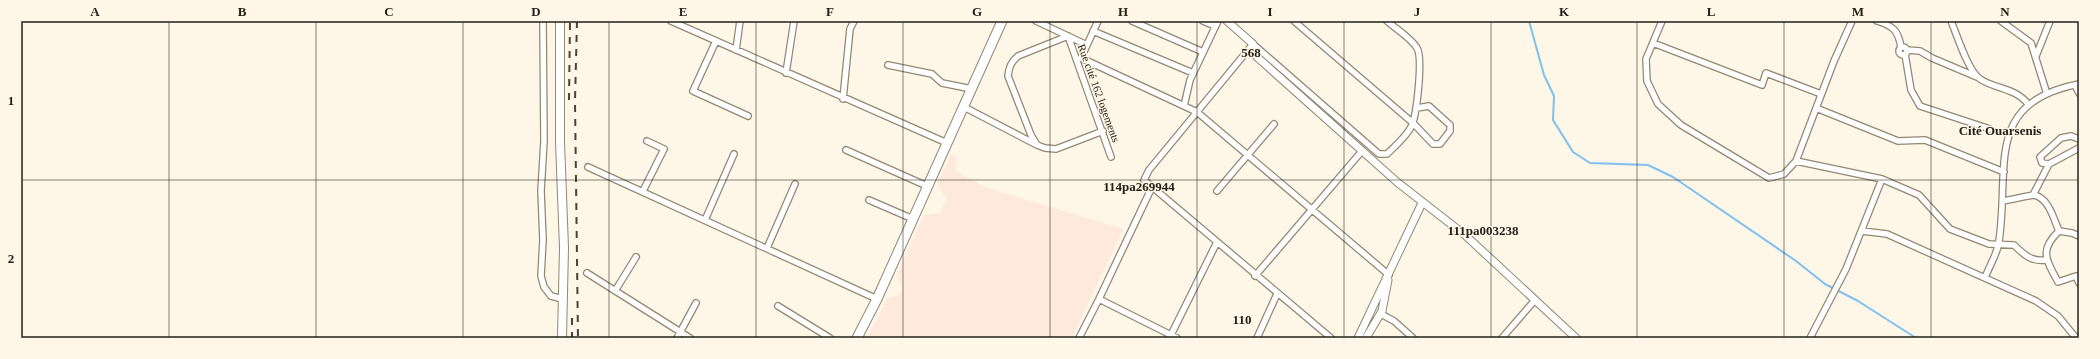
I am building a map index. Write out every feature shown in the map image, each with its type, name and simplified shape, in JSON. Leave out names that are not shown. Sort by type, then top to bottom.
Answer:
[{"type":"main road","points":[[560,21],[560,142],[564,248],[562,338]]},
{"type":"main road","points":[[857,338],[877,299],[1002,21]]},
{"type":"street","points":[[543,21],[544,141],[541,191],[543,240],[541,276],[544,287],[551,296],[563,299]]},
{"type":"street","points":[[671,21],[844,99],[947,143]]},
{"type":"street","points":[[736,50],[740,21]]},
{"type":"street","points":[[786,73],[794,21]]},
{"type":"street","points":[[844,99],[850,29],[854,21]]},
{"type":"street","points":[[1036,21],[1087,45]]},
{"type":"street","points":[[1098,21],[1081,58],[1197,112],[1389,276]]},
{"type":"street","points":[[1132,21],[1203,52]]},
{"type":"street","points":[[1184,106],[1193,73],[1217,24],[1203,21]]},
{"type":"street","points":[[1227,21],[1380,154],[1387,154],[1403,138],[1413,123],[1417,108],[1419,57],[1417,48],[1387,21]]},
{"type":"street","points":[[1294,21],[1413,123],[1433,144],[1440,144],[1451,128],[1450,125],[1429,106],[1417,108]]},
{"type":"street","points":[[1662,21],[1646,59],[1647,81],[1651,93],[1658,104],[1670,117],[1769,178],[1784,174],[1796,161],[1821,94],[1852,21]]},
{"type":"street","points":[[1877,21],[1891,26],[1899,37],[1901,47],[1905,47],[1911,90],[1920,106],[1990,129]]},
{"type":"street","points":[[1951,21],[1973,71],[1979,78]]},
{"type":"street","points":[[2001,21],[2032,43],[2047,94]]},
{"type":"street","points":[[2036,56],[2050,21]]},
{"type":"street","points":[[1094,31],[1193,73]]},
{"type":"street","points":[[1037,145],[1025,120],[1008,76],[1009,70],[1018,56],[1068,36]]},
{"type":"street","name":"Rue cité 162 logements","points":[[1068,36],[1112,157]]},
{"type":"street","points":[[716,41],[693,91],[748,116]]},
{"type":"street","points":[[1653,43],[1762,85],[1766,73],[1821,94]]},
{"type":"street","points":[[1254,44],[1149,170],[1144,180],[1255,276],[1331,338]]},
{"type":"street","points":[[1254,44],[1254,53],[1257,57],[1422,203],[1456,228],[1576,338]]},
{"type":"street","points":[[1906,52],[1920,50],[1932,58],[2016,93],[2023,97],[2028,104]]},
{"type":"street","points":[[888,65],[932,74],[942,83],[972,89]]},
{"type":"street","points":[[1985,278],[1999,243],[2003,201],[2003,156],[2011,127],[2028,104],[2047,94],[2077,84],[2079,93]]},
{"type":"street","points":[[964,107],[1045,148],[1056,149],[1103,131]]},
{"type":"street","points":[[1816,108],[1898,141],[1925,140],[2004,172]]},
{"type":"street","points":[[1217,192],[1274,124]]},
{"type":"street","points":[[2049,164],[2042,163],[2040,157],[2061,138],[2071,136],[2079,139]]},
{"type":"street","points":[[643,191],[664,149],[647,141]]},
{"type":"street","points":[[2033,195],[2049,164],[2079,148]]},
{"type":"street","points":[[846,150],[927,186]]},
{"type":"street","points":[[1255,276],[1362,150]]},
{"type":"street","points":[[705,220],[734,154]]},
{"type":"street","points":[[1796,161],[1882,179],[1919,195],[1950,229],[1989,244],[1999,243],[2014,245],[2024,256],[2037,261],[2046,260]]},
{"type":"street","points":[[588,167],[877,299]]},
{"type":"street","points":[[1810,338],[1846,269],[1882,179]]},
{"type":"street","points":[[767,248],[795,184]]},
{"type":"street","points":[[1079,338],[1152,187]]},
{"type":"street","points":[[2003,201],[2033,195],[2046,203],[2059,231]]},
{"type":"street","points":[[868,200],[913,219]]},
{"type":"street","points":[[1366,338],[1379,316],[1389,276],[1422,203]]},
{"type":"street","points":[[1862,231],[1887,234],[2048,308],[2058,316],[2076,338]]},
{"type":"street","points":[[2059,231],[2072,233],[2079,236]]},
{"type":"street","points":[[2059,231],[2047,246],[2046,260],[2058,282],[2076,276],[2079,283]]},
{"type":"street","points":[[1170,336],[1216,242]]},
{"type":"street","points":[[615,290],[636,257]]},
{"type":"street","points":[[587,273],[690,338]]},
{"type":"street","points":[[1358,338],[1384,282],[1389,276]]},
{"type":"street","points":[[1257,338],[1277,294]]},
{"type":"street","points":[[1099,299],[1170,336],[1177,338]]},
{"type":"street","points":[[1502,338],[1535,300]]},
{"type":"street","points":[[1375,302],[1383,304]]},
{"type":"street","points":[[677,338],[696,303]]},
{"type":"street","points":[[778,306],[830,338]]},
{"type":"street","points":[[1369,314],[1394,321],[1413,338]]},
{"type":"shaded area","points":[[951,154],[957,157],[955,164],[957,172],[987,188],[1123,229],[1072,338],[867,338],[887,299],[900,294],[903,287],[896,276],[924,215],[940,213],[947,199],[937,185]]},
{"type":"waterway","points":[[1529,21],[1544,75],[1554,96],[1553,120],[1573,152],[1590,163],[1648,165],[1673,177],[1796,261],[1825,284],[1858,301],[1916,338]]},
{"type":"railway","points":[[569,100],[570,21]]},
{"type":"railway","points":[[577,21],[575,101],[578,338]]},
{"type":"railway","points":[[572,318],[572,338]]},
{"type":"district","name":"568","points":[[1251,52]]},
{"type":"district","name":"Cité Ouarsenis","points":[[2000,130]]},
{"type":"district","name":"114pa269944","points":[[1139,186]]},
{"type":"district","name":"111pa003238","points":[[1483,230]]},
{"type":"district","name":"110","points":[[1242,319]]}]
